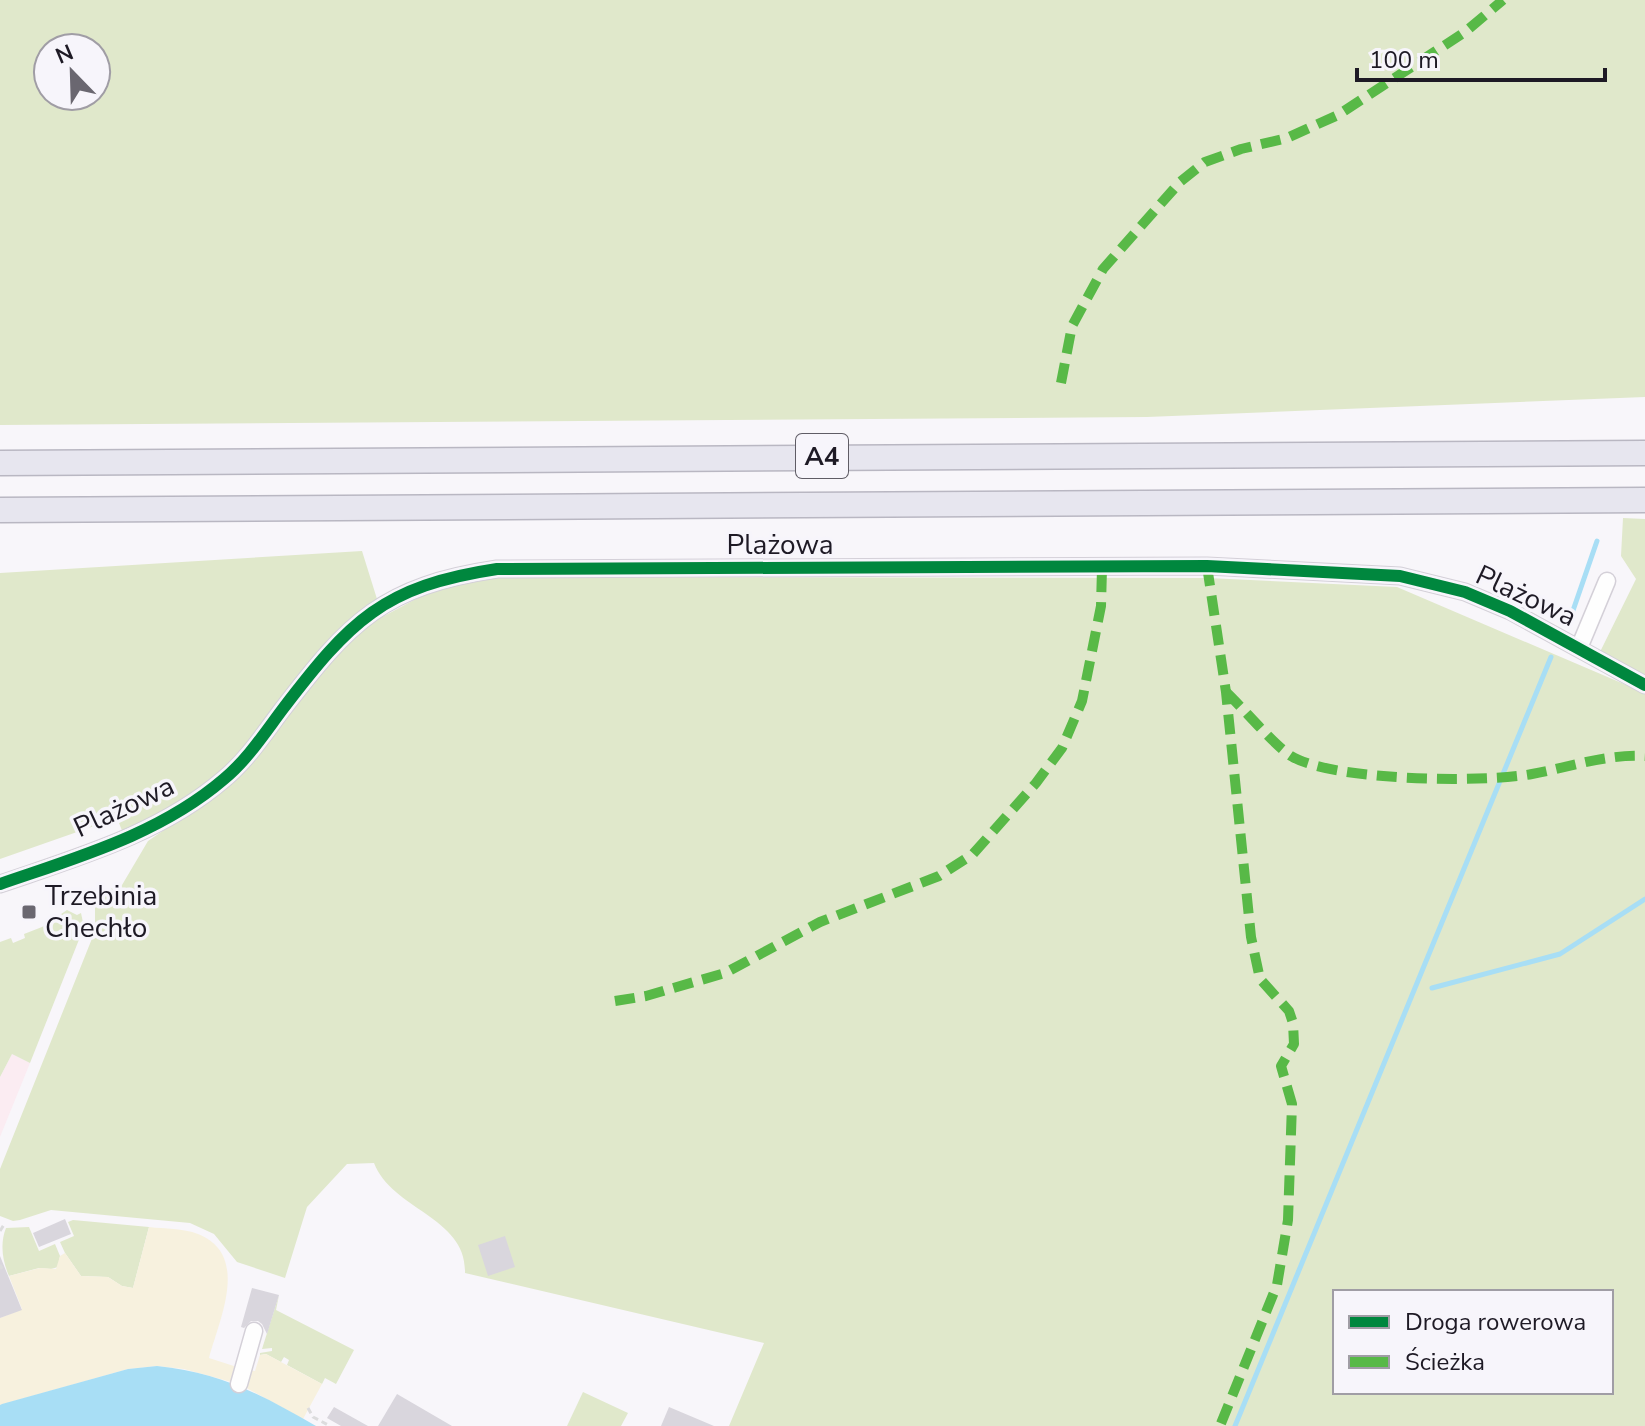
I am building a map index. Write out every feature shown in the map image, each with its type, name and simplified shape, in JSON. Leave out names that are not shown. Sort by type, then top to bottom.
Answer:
[{"type":"highway","name":"A4","points":[[0,463],[1645,453]]},
{"type":"highway","name":"A4","points":[[0,510],[1645,500]]},
{"type":"street","name":"Plażowa","points":[[0,884],[144,831],[195,801],[225,779],[250,752],[334,644],[357,623],[420,586],[453,576],[497,569],[1207,566],[1400,576],[1465,592],[1510,611],[1645,685]]},
{"type":"street","points":[[1579,648],[1607,581]]},
{"type":"street","points":[[239,1384],[254,1331]]},
{"type":"path","points":[[0,1231],[5,1223]]},
{"type":"path","points":[[308,1408],[313,1417],[330,1426]]},
{"type":"shaded area","points":[[12,1054],[30,1063],[0,1137],[0,1077]]},
{"type":"green space","points":[[0,0],[1645,0],[1645,397],[1147,417],[0,425]]},
{"type":"green space","points":[[1623,518],[1645,519],[1645,676],[1599,654],[1636,579],[1621,556]]},
{"type":"green space","points":[[362,551],[377,599],[327,643],[221,775],[162,814],[123,833],[117,818],[0,859],[0,573]]},
{"type":"green space","points":[[498,577],[1208,578],[1397,587],[1645,693],[1645,1426],[729,1426],[764,1343],[465,1273],[462,1254],[454,1239],[442,1226],[396,1192],[383,1179],[374,1163],[347,1164],[307,1207],[285,1278],[237,1262],[214,1234],[190,1223],[51,1210],[13,1221],[0,1216],[0,1169],[95,931],[95,898],[122,885],[148,841],[202,804],[344,646],[371,623],[427,593],[457,583]]},
{"type":"green space","points":[[67,910],[77,915],[81,913],[84,927],[30,1063],[12,1054],[0,1077],[0,942],[11,938],[13,943],[25,938],[24,934],[42,927]]},
{"type":"green space","points":[[68,1222],[149,1227],[133,1288],[122,1286],[108,1277],[81,1276],[60,1242],[74,1236]]},
{"type":"green space","points":[[29,1227],[39,1251],[55,1244],[60,1256],[58,1267],[39,1268],[9,1276],[3,1252],[6,1228]]},
{"type":"green space","points":[[279,1295],[276,1310],[354,1350],[336,1384],[325,1378],[322,1384],[287,1365],[289,1360],[284,1357],[281,1362],[266,1354],[260,1355],[272,1351],[272,1348],[262,1349]]},
{"type":"green space","points":[[583,1392],[628,1413],[621,1426],[567,1426]]},
{"type":"sand","points":[[149,1227],[198,1234],[214,1244],[223,1257],[227,1290],[209,1358],[240,1368],[235,1383],[184,1369],[157,1366],[128,1369],[0,1405],[0,1318],[22,1309],[9,1276],[40,1268],[56,1269],[60,1256],[65,1253],[81,1276],[108,1277],[122,1286],[133,1288]]},
{"type":"sand","points":[[266,1354],[322,1384],[303,1419],[243,1386],[248,1370],[255,1371],[260,1355]]},
{"type":"water","points":[[157,1366],[221,1379],[277,1404],[316,1426],[0,1426],[2,1404],[128,1369]]},
{"type":"building","points":[[65,1219],[71,1234],[39,1247],[33,1233]]},
{"type":"building","points":[[505,1236],[515,1267],[488,1276],[478,1245]]},
{"type":"building","points":[[0,1256],[22,1310],[0,1318]]},
{"type":"building","points":[[252,1288],[279,1295],[267,1334],[258,1321],[241,1327]]},
{"type":"building","points":[[397,1394],[452,1426],[378,1426]]},
{"type":"building","points":[[334,1407],[368,1426],[341,1426],[327,1418]]},
{"type":"building","points":[[669,1407],[714,1426],[661,1426]]},
{"type":"waterway","points":[[1568,625],[1597,541]]},
{"type":"waterway","points":[[1235,1426],[1551,657]]},
{"type":"waterway","points":[[1432,988],[1560,954],[1645,899]]},
{"type":"marked path","points":[[1061,383],[1072,326],[1103,269],[1180,182],[1205,162],[1287,138],[1338,115],[1465,32],[1503,0]]},
{"type":"marked path","points":[[1207,566],[1226,692],[1251,937],[1260,979],[1289,1011],[1294,1044],[1281,1066],[1292,1104],[1288,1220],[1277,1285],[1220,1426]]},
{"type":"marked path","points":[[615,1001],[646,996],[725,973],[820,922],[939,876],[973,854],[1036,783],[1062,748],[1082,701],[1101,606],[1102,568]]},
{"type":"marked path","points":[[1226,692],[1291,756],[1339,771],[1408,778],[1509,777],[1616,757],[1645,756]]},
{"type":"cycle path","points":[[0,884],[117,842],[173,815],[240,764],[328,653],[372,612],[425,586],[497,569],[1207,566],[1400,576],[1465,592],[1510,611],[1645,685]]},
{"type":"place","name":"Trzebinia Chechło","points":[[29,912]]}]
